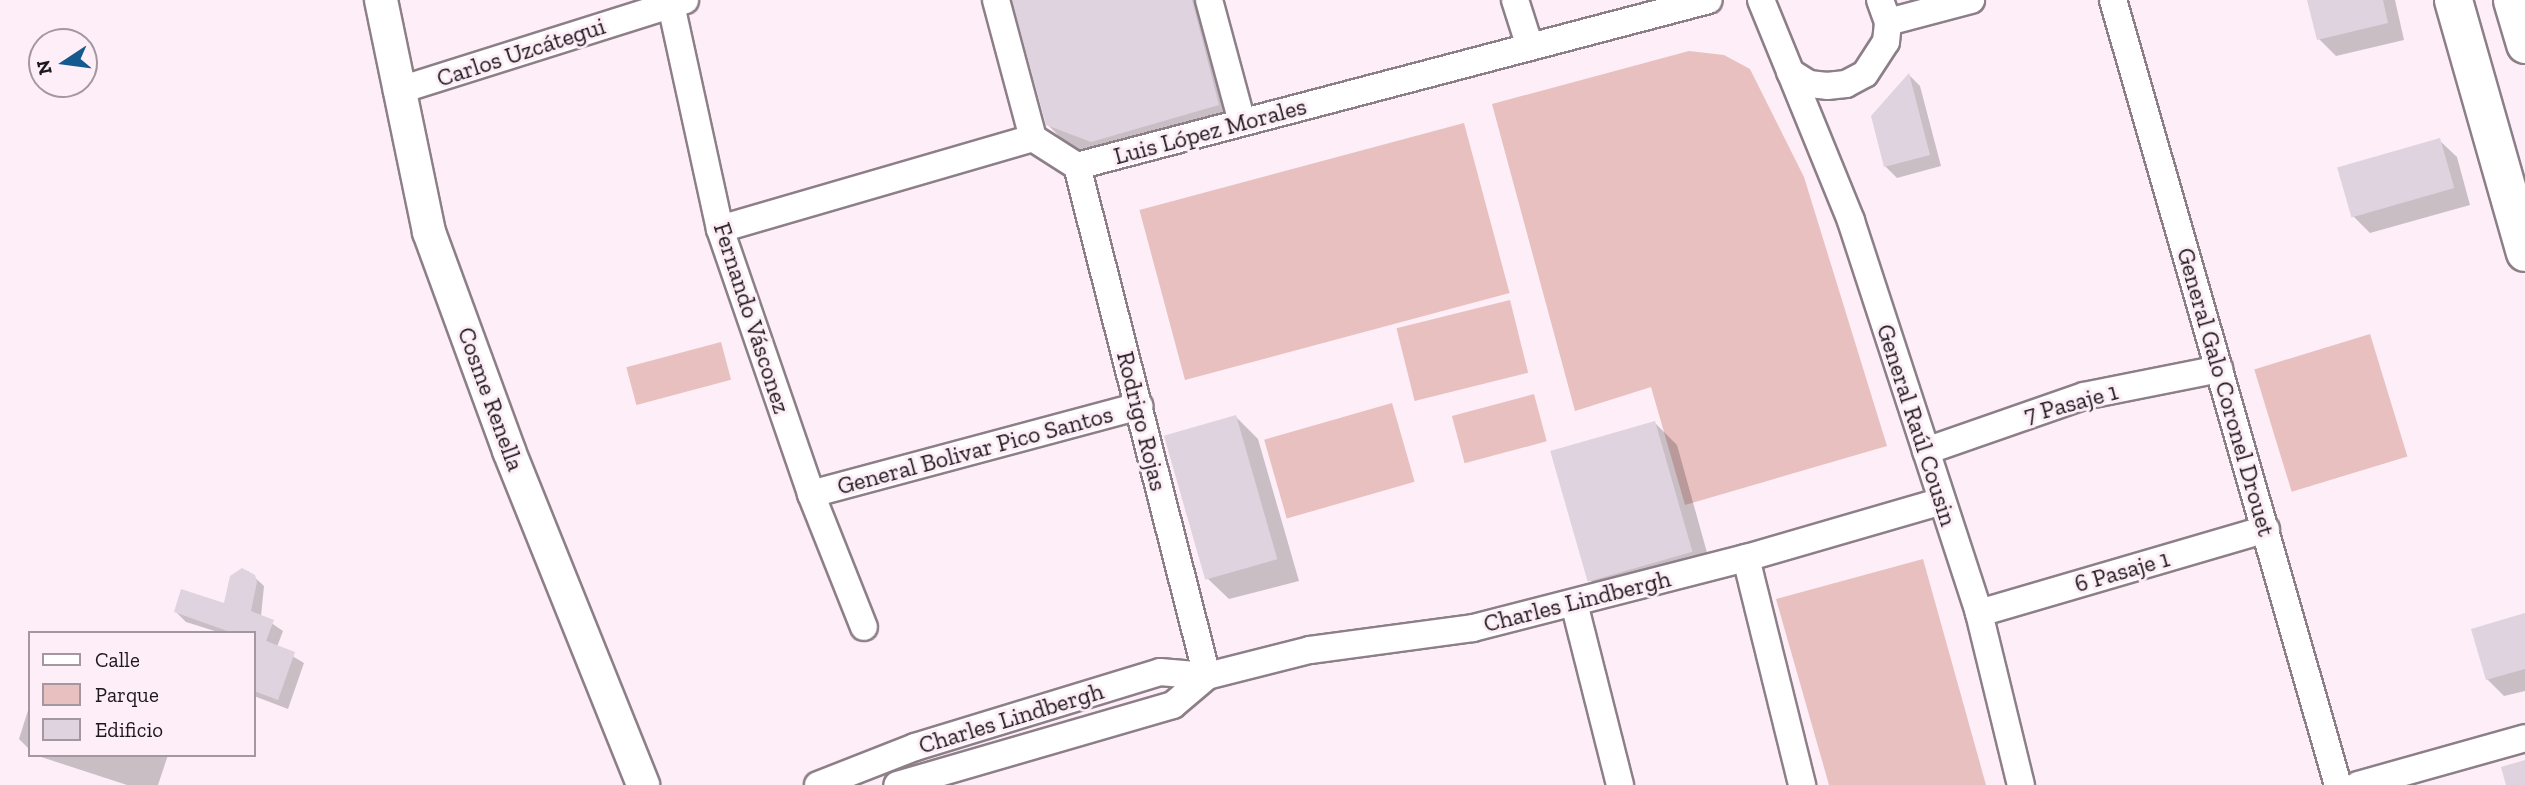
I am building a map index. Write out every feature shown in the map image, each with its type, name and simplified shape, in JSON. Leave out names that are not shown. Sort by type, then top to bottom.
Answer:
[{"type":"main road","points":[[2454,0],[2525,252]]},
{"type":"main road","points":[[2512,0],[2525,44]]},
{"type":"street","name":"Cosme Renella","points":[[381,0],[397,91],[429,232],[509,451],[643,785]]},
{"type":"street","points":[[996,0],[1033,138],[1077,166]]},
{"type":"street","points":[[1209,0],[1242,122]]},
{"type":"street","points":[[1515,0],[1530,47]]},
{"type":"street","name":"Luis López Morales","points":[[1077,166],[1709,0]]},
{"type":"street","name":"General Raúl Cousin","points":[[1761,0],[1851,222],[1979,613],[2021,785]]},
{"type":"street","points":[[1790,72],[1809,85],[1846,84],[1865,74],[1879,56],[1884,11],[1971,0]]},
{"type":"street","name":"General Galo Coronel Drouet","points":[[2113,0],[2338,785]]},
{"type":"street","name":"Carlos Uzcátegui","points":[[397,91],[676,1]]},
{"type":"street","name":"Fernando Vásconez","points":[[676,1],[720,229],[811,494],[864,627]]},
{"type":"street","points":[[720,229],[1033,138]]},
{"type":"street","name":"Rodrigo Rojas","points":[[1077,166],[1207,676]]},
{"type":"street","name":"7 Pasaje 1","points":[[1926,451],[2084,396],[2219,369]]},
{"type":"street","name":"General Bolivar Pico Santos","points":[[811,494],[1139,406]]},
{"type":"street","name":"Charles Lindbergh","points":[[818,785],[915,747],[1160,672],[1207,676],[1310,650],[1473,628],[1746,558],[1942,501]]},
{"type":"street","name":"6 Pasaje 1","points":[[1979,613],[2266,529]]},
{"type":"street","points":[[1746,558],[1802,785]]},
{"type":"street","points":[[1574,603],[1620,785]]},
{"type":"street","name":"Charles Lindbergh","points":[[897,785],[926,780],[1173,705],[1207,676]]},
{"type":"street","points":[[2358,785],[2525,738]]},
{"type":"street","points":[[915,747],[926,780]]},
{"type":"green space","points":[[1689,51],[1724,55],[1750,69],[1804,177],[1887,446],[1685,505],[1651,387],[1575,411],[1492,104]]},
{"type":"green space","points":[[1464,123],[1510,293],[1185,380],[1139,210]]},
{"type":"green space","points":[[1510,300],[1528,373],[1415,401],[1396,328]]},
{"type":"green space","points":[[2370,334],[2407,456],[2292,492],[2254,369]]},
{"type":"green space","points":[[721,342],[731,380],[636,405],[626,367]]},
{"type":"green space","points":[[1534,394],[1547,441],[1465,463],[1452,416]]},
{"type":"green space","points":[[1392,403],[1415,482],[1287,518],[1264,440]]},
{"type":"green space","points":[[1923,559],[1986,785],[1829,785],[1776,599]]},
{"type":"building","points":[[1012,0],[1192,0],[1219,105],[1091,142],[1046,125]]},
{"type":"building","points":[[2307,0],[2383,0],[2388,23],[2317,40]]},
{"type":"building","points":[[1909,73],[1930,155],[1884,167],[1871,116]]},
{"type":"building","points":[[2440,138],[2454,188],[2351,217],[2337,167]]},
{"type":"building","points":[[1236,415],[1277,559],[1205,580],[1164,436]]},
{"type":"building","points":[[1655,421],[1692,552],[1588,582],[1550,451]]},
{"type":"building","points":[[242,568],[255,575],[257,582],[251,611],[274,620],[266,641],[295,652],[278,700],[256,692],[256,631],[227,631],[174,612],[181,589],[224,603],[230,576]]},
{"type":"building","points":[[2525,613],[2525,669],[2486,680],[2471,629]]},
{"type":"building","points":[[2525,760],[2525,785],[2506,785],[2501,767]]}]
